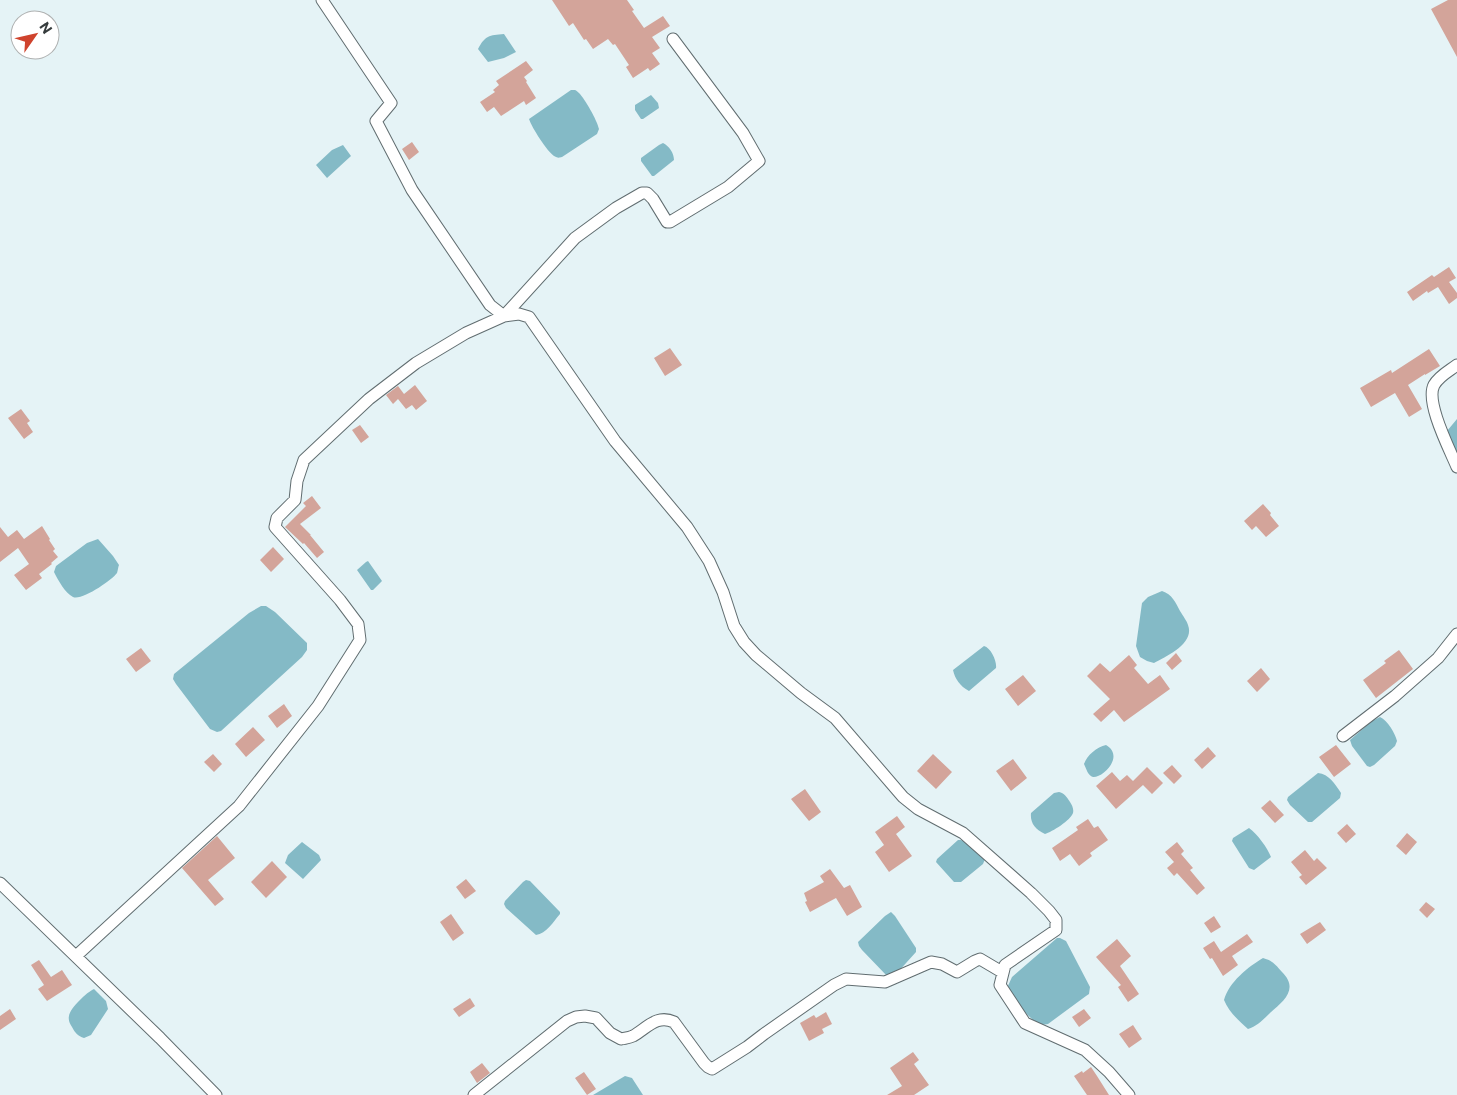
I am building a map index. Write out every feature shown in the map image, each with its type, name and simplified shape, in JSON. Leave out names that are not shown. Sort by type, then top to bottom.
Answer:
[{"type":"street","points":[[322,0],[391,103],[376,121],[412,190],[490,305],[504,316]]},
{"type":"street","points":[[504,316],[576,238],[616,208],[642,194],[647,194],[654,199],[667,222],[670,222],[728,187],[759,161],[743,133],[673,39]]},
{"type":"street","points":[[76,956],[239,806],[318,706],[360,640],[358,624],[340,600],[275,527],[278,518],[295,500],[297,481],[304,460],[369,398],[416,363],[466,333],[504,316],[519,314],[529,317],[615,442],[687,527],[709,561],[723,592],[734,626],[744,642],[756,655],[801,693],[835,718],[903,797],[918,809],[963,833],[1049,911],[1056,920],[1056,930],[1005,965],[1000,985],[1025,1023],[1085,1050],[1109,1072],[1129,1095]]},
{"type":"street","points":[[1457,365],[1443,374],[1433,387],[1432,398],[1435,414],[1457,467]]},
{"type":"street","points":[[1343,736],[1395,696],[1438,658],[1457,634]]},
{"type":"street","points":[[0,883],[216,1095]]},
{"type":"street","points":[[474,1095],[576,1017],[596,1018],[610,1033],[621,1040],[631,1037],[656,1020],[668,1019],[674,1022],[704,1063],[712,1069],[747,1047],[834,985],[846,979],[885,982],[931,962],[942,964],[957,972],[975,960],[980,959],[1002,972]]},
{"type":"water","points":[[504,34],[516,52],[504,58],[488,62],[478,49],[488,37]]},
{"type":"water","points":[[571,90],[577,91],[582,96],[599,129],[597,134],[558,158],[544,144],[529,119]]},
{"type":"water","points":[[651,95],[658,103],[659,108],[641,119],[635,110],[635,105]]},
{"type":"water","points":[[663,143],[671,150],[674,160],[652,176],[641,161],[641,158]]},
{"type":"water","points":[[343,145],[351,156],[327,178],[316,165],[332,150]]},
{"type":"water","points":[[1457,419],[1457,453],[1448,438],[1447,431]]},
{"type":"water","points":[[98,539],[119,565],[117,573],[90,593],[73,597],[65,589],[54,572],[56,566],[87,543]]},
{"type":"water","points":[[368,561],[382,581],[373,590],[371,590],[357,570]]},
{"type":"water","points":[[1162,591],[1168,594],[1175,602],[1187,622],[1189,632],[1184,643],[1166,657],[1154,663],[1140,657],[1136,646],[1142,603],[1148,597]]},
{"type":"water","points":[[261,606],[266,606],[275,612],[307,643],[307,650],[302,657],[221,731],[217,732],[210,729],[176,684],[173,679],[174,674],[249,613]]},
{"type":"water","points":[[984,646],[993,655],[996,668],[969,691],[958,682],[953,670]]},
{"type":"water","points":[[1380,717],[1391,728],[1397,741],[1395,746],[1370,767],[1367,766],[1352,746],[1350,740],[1372,721]]},
{"type":"water","points":[[1106,745],[1111,750],[1113,760],[1107,770],[1093,777],[1087,772],[1084,764],[1085,761],[1093,752]]},
{"type":"water","points":[[1318,773],[1325,775],[1331,780],[1341,793],[1340,798],[1312,822],[1308,822],[1287,800],[1288,797]]},
{"type":"water","points":[[1054,793],[1064,794],[1073,807],[1072,816],[1045,834],[1034,825],[1031,820],[1031,813]]},
{"type":"water","points":[[1249,828],[1262,841],[1271,857],[1254,870],[1249,868],[1232,841],[1233,838]]},
{"type":"water","points":[[958,840],[968,844],[985,859],[983,864],[961,882],[954,882],[936,862]]},
{"type":"water","points":[[302,842],[319,855],[321,860],[303,879],[285,863],[288,855]]},
{"type":"water","points":[[526,880],[530,881],[560,912],[546,930],[536,935],[504,904]]},
{"type":"water","points":[[891,912],[916,948],[916,952],[897,973],[888,977],[862,950],[858,942]]},
{"type":"water","points":[[1057,938],[1066,941],[1090,987],[1089,994],[1048,1024],[1042,1024],[1036,1022],[1025,1012],[1007,988],[1012,977]]},
{"type":"water","points":[[1263,958],[1274,963],[1287,978],[1289,984],[1288,994],[1260,1022],[1248,1029],[1231,1012],[1224,1000],[1230,987],[1245,970]]},
{"type":"water","points":[[94,989],[106,1001],[108,1009],[91,1035],[84,1038],[74,1031],[69,1022],[69,1016],[79,1001]]},
{"type":"water","points":[[625,1076],[632,1078],[643,1095],[593,1095]]},
{"type":"building","points":[[552,0],[627,0],[644,28],[663,16],[670,26],[652,37],[660,48],[652,53],[660,64],[650,71],[648,68],[633,78],[626,67],[629,65],[615,44],[613,45],[608,39],[593,49],[586,39],[584,40],[573,23],[569,26]]},
{"type":"building","points":[[1448,0],[1457,0],[1457,57],[1431,9]]},
{"type":"building","points":[[526,61],[533,70],[524,77],[536,98],[526,105],[524,101],[501,116],[494,107],[487,112],[480,102],[495,92],[493,90],[499,85],[496,81]]},
{"type":"building","points":[[412,142],[419,152],[409,160],[402,149]]},
{"type":"building","points":[[1449,267],[1456,278],[1449,282],[1457,293],[1457,298],[1449,304],[1438,287],[1428,293],[1427,291],[1413,301],[1407,292],[1432,275],[1434,277]]},
{"type":"building","points":[[670,348],[682,365],[665,376],[654,358]]},
{"type":"building","points":[[1429,349],[1440,366],[1408,385],[1422,409],[1409,417],[1395,393],[1371,407],[1360,388],[1391,370],[1392,373]]},
{"type":"building","points":[[415,385],[427,401],[416,410],[412,405],[406,409],[398,399],[393,404],[386,395],[398,386],[404,394]]},
{"type":"building","points":[[21,409],[30,421],[27,423],[33,432],[24,439],[8,418]]},
{"type":"building","points":[[360,425],[369,437],[361,443],[352,430]]},
{"type":"building","points":[[312,496],[321,508],[300,524],[324,552],[317,558],[304,543],[285,527],[306,506],[303,503]]},
{"type":"building","points":[[1263,504],[1279,526],[1266,537],[1256,526],[1252,530],[1244,521]]},
{"type":"building","points":[[42,526],[55,549],[53,551],[58,557],[39,574],[42,578],[26,590],[14,575],[29,564],[18,548],[0,562],[0,527],[8,537],[17,530],[24,539]]},
{"type":"building","points":[[273,547],[284,559],[271,572],[260,560]]},
{"type":"building","points":[[141,648],[151,661],[136,672],[126,659]]},
{"type":"building","points":[[1399,650],[1413,669],[1376,698],[1363,680],[1386,663],[1384,661]]},
{"type":"building","points":[[1176,653],[1182,661],[1172,670],[1166,663]]},
{"type":"building","points":[[1129,655],[1137,665],[1134,668],[1148,684],[1160,675],[1170,689],[1124,722],[1114,710],[1101,722],[1093,714],[1110,699],[1087,676],[1100,663],[1110,672]]},
{"type":"building","points":[[1261,668],[1270,679],[1257,692],[1247,681]]},
{"type":"building","points":[[1023,675],[1036,691],[1018,706],[1005,689]]},
{"type":"building","points":[[284,704],[292,716],[277,728],[268,716]]},
{"type":"building","points":[[253,727],[265,740],[246,757],[235,744]]},
{"type":"building","points":[[1336,745],[1351,764],[1334,777],[1319,757]]},
{"type":"building","points":[[1208,747],[1216,756],[1202,769],[1194,760]]},
{"type":"building","points":[[213,754],[222,764],[214,772],[204,762]]},
{"type":"building","points":[[933,754],[952,772],[936,789],[917,771]]},
{"type":"building","points":[[1013,759],[1027,778],[1011,791],[996,771]]},
{"type":"building","points":[[1172,765],[1182,776],[1174,784],[1163,773]]},
{"type":"building","points":[[1147,767],[1163,783],[1152,794],[1143,785],[1116,809],[1096,786],[1112,772],[1120,781],[1127,775],[1133,781]]},
{"type":"building","points":[[805,789],[821,812],[809,821],[791,799]]},
{"type":"building","points":[[1270,800],[1284,815],[1275,823],[1261,808]]},
{"type":"building","points":[[897,816],[905,827],[896,834],[912,856],[889,872],[875,852],[884,845],[875,832]]},
{"type":"building","points":[[1088,819],[1094,828],[1098,826],[1108,840],[1090,853],[1092,856],[1079,866],[1070,854],[1060,861],[1052,848],[1078,830],[1076,827]]},
{"type":"building","points":[[1347,824],[1356,834],[1346,843],[1337,833]]},
{"type":"building","points":[[1407,833],[1417,842],[1406,855],[1396,846]]},
{"type":"building","points":[[217,836],[235,858],[208,880],[224,899],[215,906],[182,868]]},
{"type":"building","points":[[1177,842],[1184,851],[1181,854],[1193,868],[1190,870],[1205,888],[1197,895],[1177,873],[1174,876],[1167,868],[1174,862],[1165,852]]},
{"type":"building","points":[[1305,850],[1314,861],[1317,858],[1327,868],[1306,885],[1299,877],[1302,875],[1291,862]]},
{"type":"building","points":[[272,861],[287,877],[266,898],[251,882]]},
{"type":"building","points":[[830,869],[844,888],[850,885],[862,907],[847,916],[836,898],[810,912],[805,902],[807,901],[804,893],[824,882],[820,876]]},
{"type":"building","points":[[466,879],[476,891],[465,899],[456,887]]},
{"type":"building","points":[[1426,902],[1435,909],[1427,918],[1419,910]]},
{"type":"building","points":[[451,914],[464,933],[453,941],[440,922]]},
{"type":"building","points":[[1214,916],[1221,927],[1211,933],[1204,923]]},
{"type":"building","points":[[1320,922],[1326,930],[1307,944],[1300,934]]},
{"type":"building","points":[[1247,934],[1253,942],[1232,956],[1238,965],[1223,976],[1212,958],[1210,959],[1203,948],[1214,941],[1221,952]]},
{"type":"building","points":[[1117,939],[1131,956],[1120,966],[1139,994],[1128,1002],[1118,987],[1121,985],[1096,957]]},
{"type":"building","points":[[39,960],[51,977],[62,970],[72,985],[47,1001],[38,989],[44,985],[31,965]]},
{"type":"building","points":[[470,998],[475,1006],[459,1017],[453,1009]]},
{"type":"building","points":[[10,1009],[16,1019],[0,1030],[0,1016]]},
{"type":"building","points":[[1084,1009],[1091,1018],[1079,1027],[1072,1017]]},
{"type":"building","points":[[826,1012],[832,1024],[822,1029],[824,1033],[809,1041],[800,1023],[814,1015],[816,1018]]},
{"type":"building","points":[[1133,1025],[1142,1039],[1129,1048],[1119,1034]]},
{"type":"building","points":[[913,1052],[919,1060],[914,1064],[929,1085],[914,1095],[887,1095],[902,1086],[890,1068]]},
{"type":"building","points":[[482,1063],[490,1073],[477,1083],[470,1072]]},
{"type":"building","points":[[1091,1067],[1109,1095],[1087,1095],[1074,1076],[1082,1071],[1083,1073]]},
{"type":"building","points":[[584,1072],[596,1089],[587,1095],[575,1078]]}]
